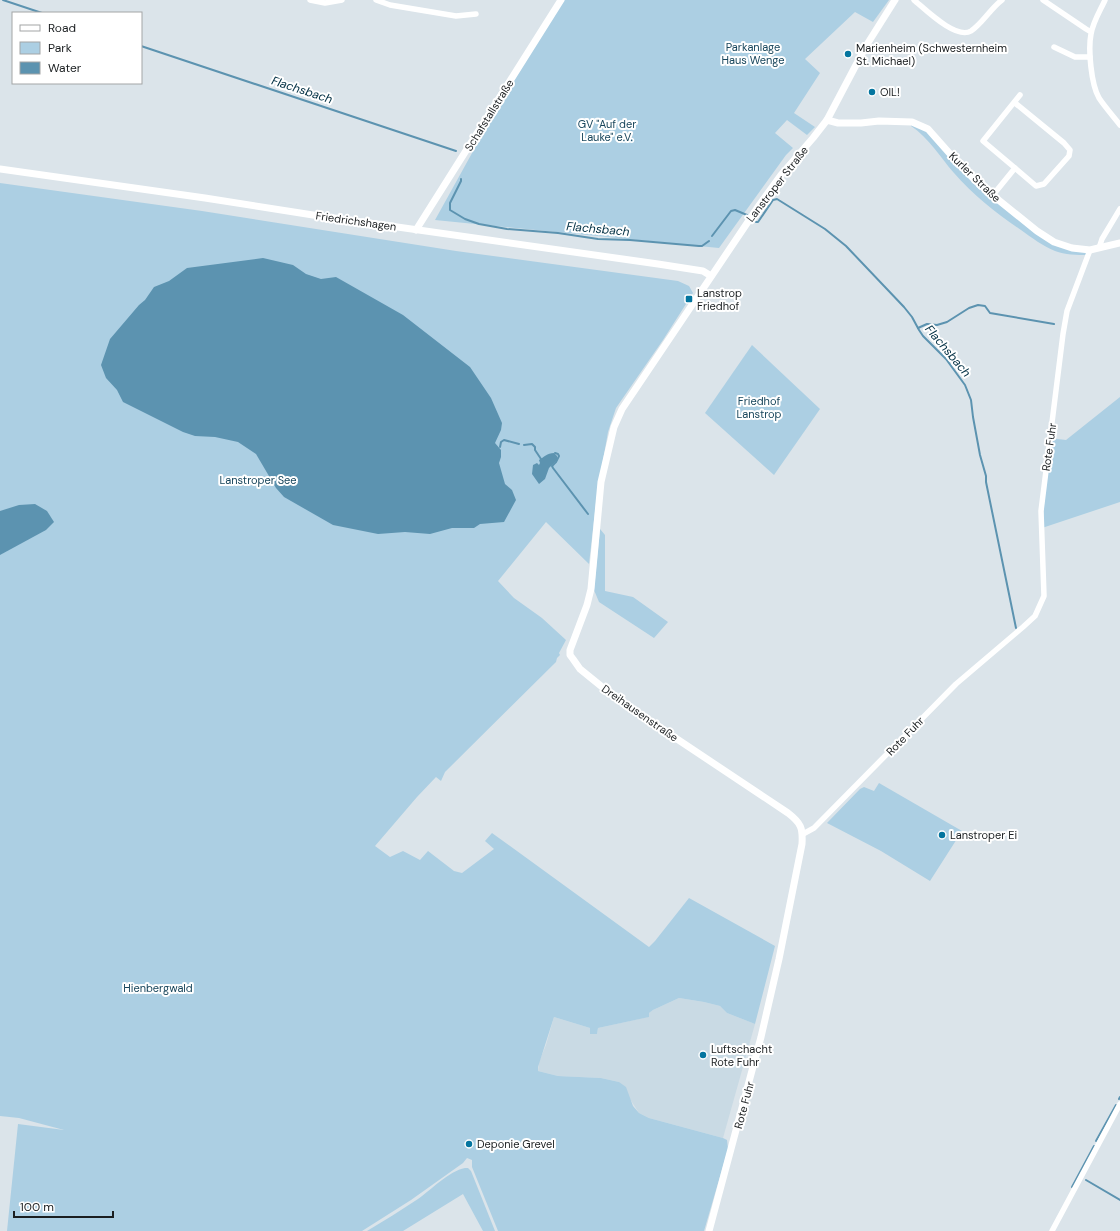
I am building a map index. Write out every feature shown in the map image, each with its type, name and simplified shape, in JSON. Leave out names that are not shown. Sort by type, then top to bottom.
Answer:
[{"type":"main road","name":"Schafstallstraße","points":[[416,230],[561,0]]},
{"type":"main road","name":"Lanstroper Straße","points":[[651,365],[760,204],[781,175],[827,120],[866,46],[895,0]]},
{"type":"main road","name":"Kurler Straße","points":[[827,120],[838,123],[879,121],[912,122],[928,129],[980,185],[1037,231],[1054,242],[1072,248],[1090,250],[1120,243]]},
{"type":"main road","name":"Friedrichshagen","points":[[0,169],[658,264],[703,272],[711,276]]},
{"type":"main road","name":"Dreihausenstraße","points":[[651,365],[622,409],[614,427],[601,482],[591,590],[588,604],[570,655],[580,669],[616,699],[788,813],[799,824],[803,834]]},
{"type":"main road","name":"Rote Fuhr","points":[[709,1231],[763,1030],[779,959],[803,834]]},
{"type":"street","points":[[310,0],[325,3],[342,0]]},
{"type":"street","points":[[376,0],[390,5],[456,16],[476,14]]},
{"type":"street","points":[[914,0],[952,29],[966,33],[975,27],[1002,0]]},
{"type":"street","points":[[1043,0],[1091,32]]},
{"type":"street","points":[[1105,0],[1091,32],[1090,56],[1092,76],[1098,97],[1120,125]]},
{"type":"street","points":[[1054,47],[1075,57],[1090,56]]},
{"type":"street","points":[[1015,103],[1064,143],[1070,150],[1069,156],[1044,184],[1036,186],[983,141],[1020,95]]},
{"type":"street","points":[[993,195],[1015,168]]},
{"type":"street","points":[[1099,248],[1102,239],[1120,209]]},
{"type":"street","name":"Rote Fuhr","points":[[803,834],[814,828],[956,684],[1035,616],[1044,596],[1041,511],[1067,311],[1090,250]]},
{"type":"street","points":[[1052,1231],[1120,1104]]},
{"type":"shaded area","points":[[679,998],[720,1006],[727,1013],[755,1024],[723,1138],[649,1118],[639,1113],[619,1082],[601,1078],[558,1076],[538,1071],[539,1062],[546,1045],[554,1017],[590,1028],[597,1034],[598,1028],[648,1017],[649,1013],[653,1010]]},
{"type":"green space","name":"GV \"Auf der Lauke\" e.V.","points":[[562,0],[889,0],[873,22],[855,12],[805,59],[820,73],[794,113],[815,127],[807,135],[787,120],[775,133],[793,148],[786,155],[719,248],[435,220],[518,70]]},
{"type":"green space","points":[[912,122],[928,129],[959,164],[1054,242],[1090,250],[1088,255],[1067,254],[1046,247],[1003,217],[961,181],[929,142],[911,126]]},
{"type":"green space","name":"Lanstroper See","points":[[0,183],[202,211],[456,251],[678,281],[689,286],[693,293],[663,340],[616,408],[608,432],[597,494],[589,564],[546,522],[498,581],[514,598],[542,618],[566,640],[559,653],[560,655],[556,662],[445,772],[441,781],[436,777],[375,846],[390,857],[403,851],[420,860],[428,851],[454,871],[462,873],[494,849],[485,841],[492,833],[649,947],[689,898],[775,946],[755,1024],[727,1013],[720,1006],[679,998],[653,1010],[649,1013],[649,1017],[598,1028],[597,1034],[590,1034],[590,1028],[554,1017],[538,1067],[538,1071],[558,1076],[601,1078],[619,1082],[626,1087],[633,1106],[639,1113],[649,1118],[727,1140],[728,1149],[704,1231],[498,1231],[472,1167],[472,1160],[467,1158],[463,1163],[411,1200],[362,1231],[7,1231],[18,1124],[64,1130],[19,1118],[0,1116]]},
{"type":"green space","name":"Friedhof Lanstrop","points":[[752,345],[820,409],[774,475],[705,413]]},
{"type":"green space","points":[[1120,397],[1120,502],[1042,528],[1050,438],[1066,440]]},
{"type":"green space","points":[[600,529],[605,535],[605,591],[633,597],[668,622],[654,638],[599,602],[594,590]]},
{"type":"green space","points":[[879,783],[962,831],[930,881],[881,851],[827,823],[860,789],[864,787],[874,791]]},
{"type":"green space","points":[[468,1168],[471,1171],[495,1231],[483,1231],[463,1194],[403,1231],[367,1231],[418,1199],[453,1173]]},
{"type":"water","name":"Lanstroper See","points":[[263,258],[293,265],[306,274],[321,279],[336,277],[403,315],[470,367],[491,398],[502,423],[501,430],[495,443],[501,450],[499,463],[505,484],[512,490],[516,500],[504,522],[480,524],[474,528],[452,528],[430,534],[405,532],[378,534],[333,525],[284,497],[276,488],[256,454],[238,442],[215,437],[195,436],[183,432],[123,402],[117,390],[106,378],[101,365],[110,339],[145,300],[154,287],[169,281],[187,268]]},
{"type":"water","points":[[554,453],[557,456],[557,460],[549,468],[545,479],[539,484],[532,474],[533,465],[537,463],[539,465],[539,460],[547,454]]},
{"type":"water","points":[[35,504],[47,511],[54,522],[46,530],[0,555],[0,511],[19,505]]},
{"type":"waterway","name":"Flachsbach","points":[[3,0],[39,12]]},
{"type":"waterway","name":"Flachsbach","points":[[142,46],[456,151]]},
{"type":"waterway","name":"Flachsbach","points":[[461,179],[450,203],[450,210],[465,219],[479,224],[507,229],[558,233],[598,239],[630,240],[699,246],[702,246],[709,241]]},
{"type":"waterway","name":"Flachsbach","points":[[756,222],[758,222],[773,200],[777,199],[825,229],[846,246],[904,307],[912,317],[923,336],[946,359],[965,385],[971,400],[980,455],[986,476],[1016,628]]},
{"type":"waterway","name":"Flachsbach","points":[[712,236],[731,211],[735,210],[747,215]]},
{"type":"waterway","points":[[918,328],[927,324],[937,325],[947,322],[969,308],[978,305],[985,306],[990,313],[1054,324]]},
{"type":"waterway","points":[[500,447],[501,442],[504,440],[519,444]]},
{"type":"waterway","points":[[524,445],[532,444],[541,459]]},
{"type":"waterway","points":[[555,453],[559,456],[552,466],[553,468],[588,514]]},
{"type":"waterway","points":[[1096,1141],[1116,1105]]},
{"type":"waterway","points":[[1072,1187],[1094,1146]]},
{"type":"waterway","points":[[1086,1180],[1120,1200]]},
{"type":"place","name":"Marienheim (Schwesternheim St. Michael)","points":[[848,54]]},
{"type":"place","name":"OIL!","points":[[872,92]]},
{"type":"place","name":"Lanstrop Friedhof","points":[[689,299]]},
{"type":"place","name":"Lanstroper Ei","points":[[942,835]]},
{"type":"place","name":"Luftschacht Rote Fuhr","points":[[703,1055]]},
{"type":"place","name":"Deponie Grevel","points":[[469,1144]]},
{"type":"park label","name":"Parkanlage Haus Wenge","points":[[753,53]]},
{"type":"park label","name":"Hienbergwald","points":[[158,988]]}]
